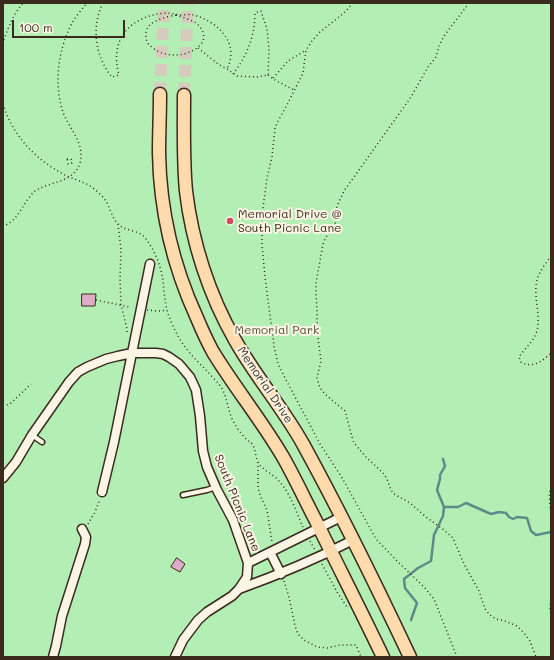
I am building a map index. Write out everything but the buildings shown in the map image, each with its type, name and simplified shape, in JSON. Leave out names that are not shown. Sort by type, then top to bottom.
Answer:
[{"type":"main road","name":"Memorial Drive","points":[[160,94],[159,154],[164,205],[173,255],[190,304],[205,337],[226,373],[261,422],[284,458],[353,594],[382,657]]},
{"type":"main road","name":"Memorial Drive","points":[[184,95],[186,192],[196,244],[213,293],[234,339],[247,361],[296,431],[376,584],[410,657]]},
{"type":"street","points":[[102,492],[150,264]]},
{"type":"street","name":"South Picnic Lane","points":[[3,478],[16,462],[32,435],[69,382],[78,372],[106,359],[132,351],[156,353],[169,356],[179,364],[193,383],[197,397],[205,458],[210,474],[233,520],[248,563],[247,577],[240,589]]},
{"type":"street","name":"South Picnic Lane","points":[[248,563],[341,517]]},
{"type":"street","points":[[53,657],[62,616],[85,544],[86,537],[82,529]]},
{"type":"street","points":[[175,657],[187,635],[198,620],[206,612],[232,596],[240,589],[281,574],[331,552],[353,540]]},
{"type":"street","points":[[270,552],[281,574]]},
{"type":"lane","points":[[32,435],[42,442]]},
{"type":"lane","points":[[183,495],[216,487]]},
{"type":"path","points":[[3,44],[8,26],[23,3]]},
{"type":"path","points":[[3,227],[14,219],[35,192],[46,185],[69,177],[80,163],[81,148],[64,114],[60,99],[58,81],[61,53],[66,38],[73,21],[87,3]]},
{"type":"path","points":[[102,3],[97,18],[96,37],[100,57],[108,73],[112,77],[119,75],[116,51],[127,30],[136,22],[148,17],[169,13],[176,15],[194,22],[201,29],[203,35],[202,42],[197,48],[184,54],[165,54],[150,46],[147,42],[146,33],[150,25],[161,18],[176,15],[192,15],[212,23],[227,39],[231,50],[230,63],[227,69]]},
{"type":"path","points":[[353,3],[344,13],[320,32],[306,50],[302,73],[288,105],[275,128],[272,157],[267,178],[263,208],[262,245],[274,346],[278,364],[320,444],[341,476],[376,539],[434,599],[457,657]]},
{"type":"path","points":[[469,3],[444,36],[436,57],[411,97],[374,148],[340,199],[337,206],[335,225],[326,236],[323,244],[316,283],[317,330],[321,361],[317,378],[320,388],[325,394],[345,411],[354,443],[384,474],[394,494],[410,503],[453,538],[464,564],[479,591],[485,610],[490,616],[516,626],[530,642],[536,657]]},
{"type":"path","points":[[233,74],[240,66],[246,55],[253,36],[255,23],[254,13],[261,11],[267,29],[269,49],[268,75]]},
{"type":"path","points":[[197,48],[237,76],[257,77],[268,75],[294,90]]},
{"type":"path","points":[[274,79],[288,61],[306,50]]},
{"type":"path","points":[[3,104],[14,128],[27,147],[47,165],[69,177],[86,183],[102,196],[118,224],[125,229],[139,232],[144,236],[153,250],[160,269],[167,310],[178,336],[187,350],[220,386],[227,401],[231,419],[241,434],[253,445],[258,462],[258,487],[267,510],[272,542],[270,552]]},
{"type":"path","points":[[118,224],[121,249],[121,305],[127,329],[127,341],[132,351]]},
{"type":"path","points":[[551,256],[537,280],[537,331],[532,341],[520,357],[521,362],[530,365],[539,363],[551,353]]},
{"type":"path","points":[[96,300],[128,307]]},
{"type":"path","points":[[144,309],[159,311],[167,310]]},
{"type":"path","points":[[3,406],[10,404],[31,384]]},
{"type":"path","points":[[258,462],[262,468],[280,482],[285,489],[304,530]]},
{"type":"path","points":[[551,487],[551,514]]},
{"type":"path","points":[[82,529],[89,524],[102,492]]},
{"type":"path","points":[[310,541],[316,553]]},
{"type":"path","points":[[322,564],[337,592],[348,608]]},
{"type":"path","points":[[281,574],[289,597],[294,626],[298,634],[304,640],[317,647],[328,648],[340,645],[356,645],[361,657]]},
{"type":"path","points":[[551,596],[551,615]]},
{"type":"green space","name":"Memorial Park","points":[[3,3],[551,3],[551,657],[3,657]]},
{"type":"waterway","points":[[443,459],[445,466],[440,475],[437,490],[444,507]]},
{"type":"waterway","points":[[411,620],[417,603],[405,588],[404,579],[418,568],[431,561],[434,535],[443,516],[444,507],[458,507],[466,503],[491,514],[499,512],[506,513],[513,519],[517,517],[527,518],[531,531],[536,535],[551,532]]},
{"type":"tunnel","points":[[160,94],[164,3]]},
{"type":"tunnel","points":[[184,95],[188,3]]},
{"type":"place","name":"Memorial Drive @ South Picnic Lane","points":[[230,221]]}]
